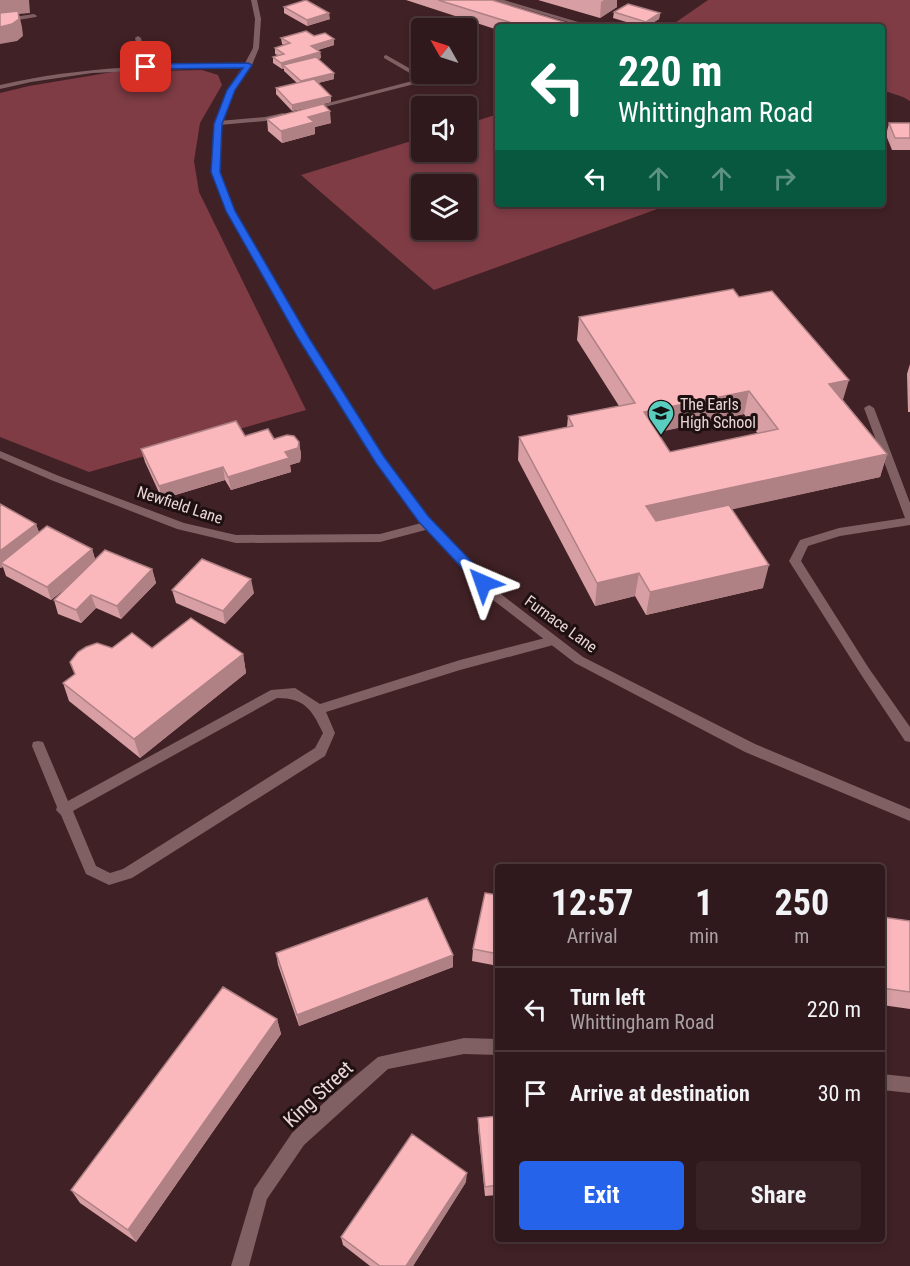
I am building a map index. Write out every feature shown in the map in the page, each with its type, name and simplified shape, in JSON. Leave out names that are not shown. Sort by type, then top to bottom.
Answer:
[{"type":"street","name":"Furnace Lane","points":[[254,0],[258,19],[256,48],[248,65],[231,90],[219,123],[216,172],[230,211],[304,338],[370,444],[429,525],[497,597],[579,660],[750,748],[910,815]]},
{"type":"street","points":[[497,0],[581,24]]},
{"type":"street","points":[[0,21],[34,16]]},
{"type":"street","points":[[138,38],[146,67]]},
{"type":"street","points":[[300,111],[426,80],[386,57]]},
{"type":"street","points":[[0,87],[27,80],[110,68],[248,65]]},
{"type":"street","points":[[219,123],[265,120],[288,114]]},
{"type":"street","points":[[869,408],[910,519],[839,532],[804,543],[795,561],[864,670],[910,737]]},
{"type":"street","name":"Newfield Lane","points":[[0,454],[55,478],[181,526],[236,539],[380,538],[429,525]]},
{"type":"street","points":[[318,709],[460,665],[554,641]]},
{"type":"street","points":[[38,746],[63,810],[91,870],[109,879],[127,874],[320,752],[329,733],[318,709],[295,693],[275,693],[63,810]]},
{"type":"street","name":"King Street","points":[[240,1266],[260,1195],[298,1139],[337,1102],[384,1062],[464,1046],[495,1047]]},
{"type":"street","points":[[885,1082],[910,1085]]},
{"type":"shaded area","points":[[708,0],[910,0],[910,101],[885,91],[885,24],[673,24]]},
{"type":"shaded area","points":[[202,70],[218,75],[222,85],[200,123],[194,161],[199,192],[306,410],[89,472],[0,437],[0,93],[113,72]]},
{"type":"shaded area","points":[[495,115],[495,207],[663,207],[434,290],[301,175],[411,141],[411,162],[477,162],[477,121]]},
{"type":"building","points":[[306,0],[329,13],[307,20],[284,7]]},
{"type":"building","points":[[438,0],[492,0],[570,24],[515,24]]},
{"type":"building","points":[[628,4],[660,13],[646,22],[614,12]]},
{"type":"building","points":[[18,11],[19,19],[12,24],[0,27],[0,13]]},
{"type":"building","points":[[306,31],[314,36],[325,33],[334,39],[311,46],[320,52],[281,63],[273,57],[284,54],[275,48],[290,43],[281,38]]},
{"type":"building","points":[[316,57],[334,73],[301,81],[283,65]]},
{"type":"building","points":[[314,79],[331,96],[292,105],[276,88]]},
{"type":"building","points":[[323,104],[330,111],[308,117],[314,122],[281,131],[267,119]]},
{"type":"building","points":[[889,123],[910,123],[910,138],[895,138]]},
{"type":"building","points":[[733,289],[739,297],[772,291],[849,380],[829,384],[887,454],[646,506],[656,521],[729,505],[769,565],[650,592],[639,573],[597,583],[519,437],[573,426],[568,416],[635,403],[579,317]],"holes":[[[749,391],[778,429],[670,452],[644,412]]]},
{"type":"building","points":[[236,421],[245,436],[268,429],[274,439],[287,435],[294,436],[299,442],[298,448],[285,452],[289,458],[228,477],[223,467],[159,486],[141,449]]},
{"type":"building","points":[[0,504],[36,524],[0,551]]},
{"type":"building","points":[[47,526],[92,549],[47,587],[1,563]]},
{"type":"building","points":[[105,550],[152,569],[117,606],[91,595],[76,610],[54,600]]},
{"type":"building","points":[[202,559],[251,579],[223,611],[172,590]]},
{"type":"building","points":[[191,618],[243,654],[134,739],[63,683],[75,674],[70,662],[78,652],[86,647],[97,643],[112,648],[132,633],[152,648]]},
{"type":"building","points":[[485,893],[495,895],[495,953],[473,949]]},
{"type":"building","points":[[427,898],[453,955],[297,1015],[276,953]]},
{"type":"building","points":[[885,917],[910,921],[910,992],[885,988]]},
{"type":"building","points":[[223,987],[277,1019],[128,1230],[71,1190]]},
{"type":"building","points":[[495,1116],[495,1185],[485,1187],[478,1118]]},
{"type":"building","points":[[412,1134],[467,1173],[406,1266],[380,1266],[341,1237]]},
{"type":"place","name":"The Earls High School","points":[[661,436]]},
{"type":"route","points":[[146,67],[248,65],[231,90],[218,124],[216,172],[230,211],[304,338],[380,460],[423,519],[483,583]]}]
